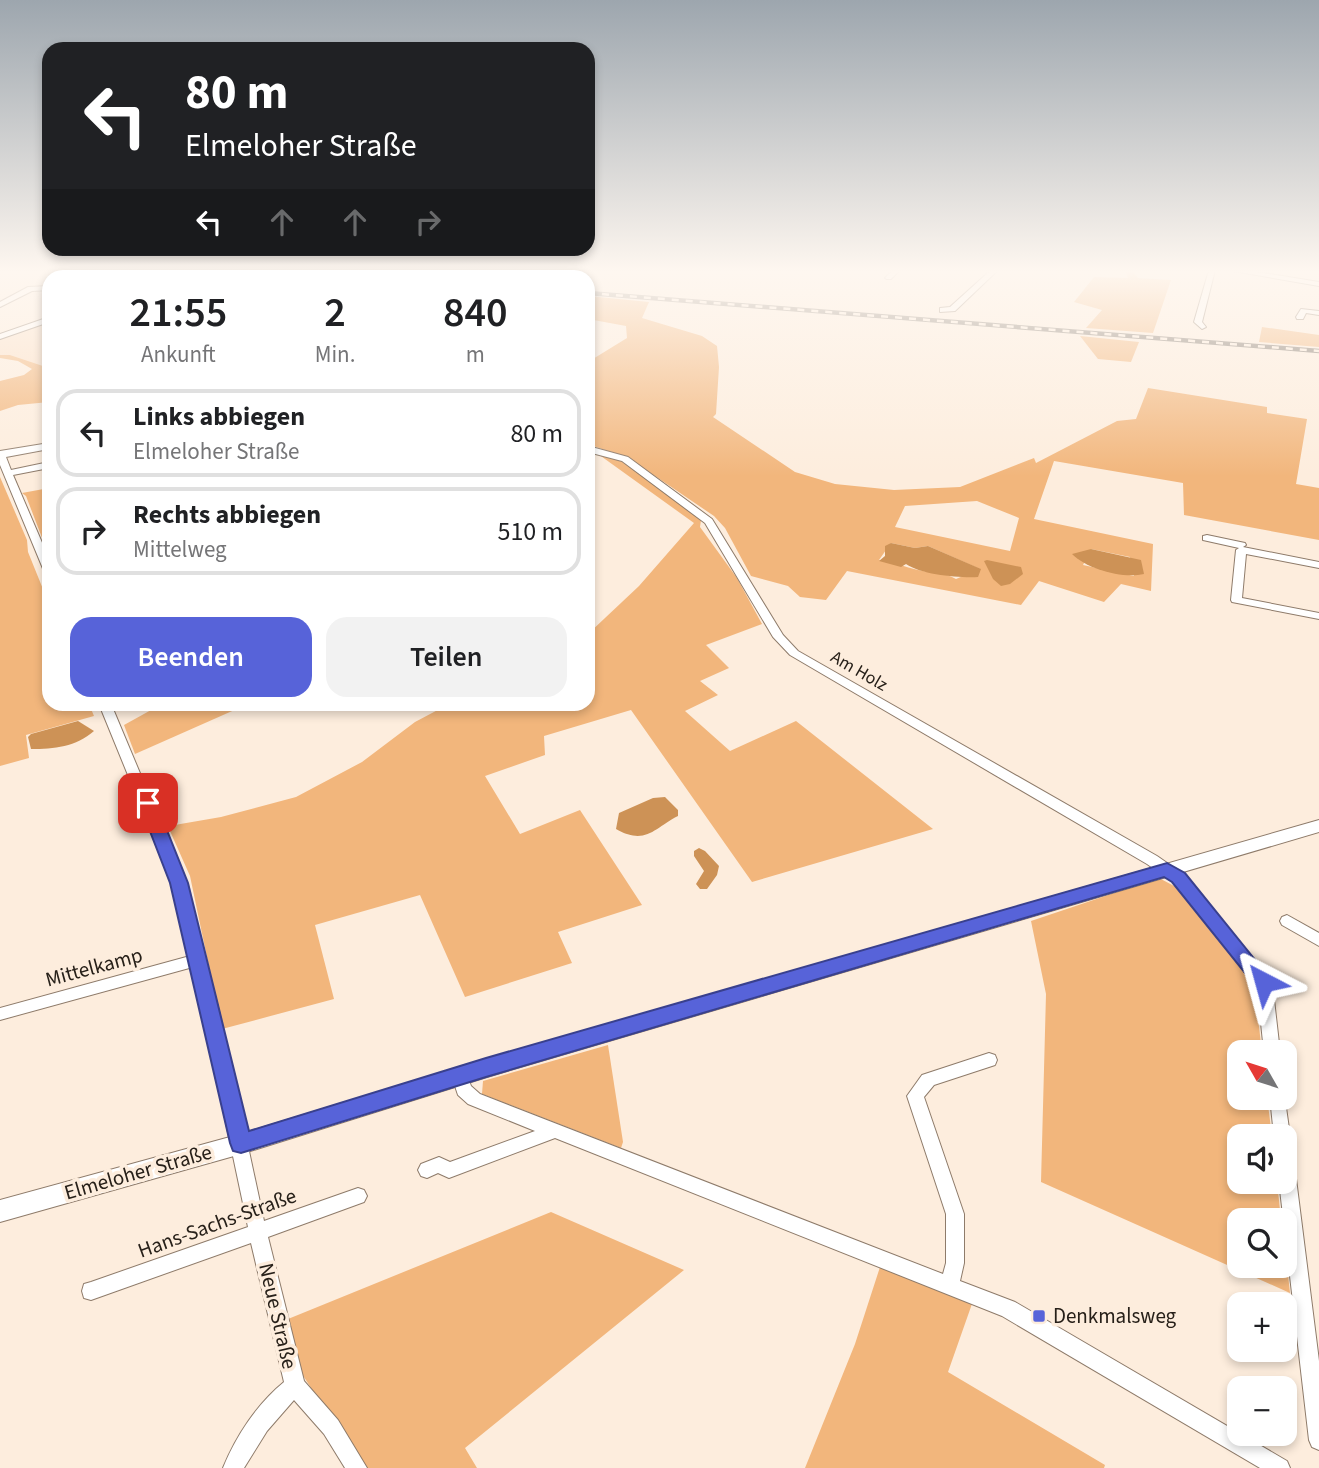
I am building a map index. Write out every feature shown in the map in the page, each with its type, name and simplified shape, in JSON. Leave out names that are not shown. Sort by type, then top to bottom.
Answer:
[{"type":"street","points":[[42,447],[0,455],[42,554]]},
{"type":"street","name":"Am Holz","points":[[595,451],[625,459],[709,521],[779,637],[794,653],[1171,868],[1264,982],[1271,1040]]},
{"type":"street","points":[[8,472],[42,466]]},
{"type":"street","points":[[1207,538],[1319,565]]},
{"type":"street","points":[[1241,546],[1236,600],[1319,617]]},
{"type":"street","name":"Neue Straße","points":[[108,711],[179,883],[295,1386],[331,1427],[357,1468]]},
{"type":"street","name":"Elmeloher Straße","points":[[0,1211],[241,1143],[1319,826]]},
{"type":"street","points":[[1287,921],[1319,940]]},
{"type":"street","name":"Mittelkamp","points":[[0,1014],[198,960]]},
{"type":"street","points":[[950,1284],[954,1263],[955,1214],[915,1097],[928,1080],[989,1059]]},
{"type":"street","points":[[460,1077],[464,1090],[474,1099],[950,1284],[1034,1323],[1280,1468]]},
{"type":"street","points":[[426,1170],[439,1165],[449,1170],[556,1130]]},
{"type":"street","points":[[1289,1194],[1319,1440]]},
{"type":"street","name":"Hans-Sachs-Straße","points":[[91,1292],[358,1196]]},
{"type":"street","points":[[233,1468],[259,1422],[281,1396],[295,1386]]},
{"type":"shaded area","points":[[0,339],[42,339],[42,366],[10,355],[0,355]]},
{"type":"shaded area","points":[[626,339],[706,339],[717,346],[719,367],[716,414],[713,417],[795,472],[835,484],[894,490],[960,487],[1034,458],[1036,463],[1117,421],[1136,419],[1148,388],[1267,407],[1267,413],[1307,419],[1296,484],[1319,488],[1319,540],[1184,515],[1183,483],[1054,461],[1034,519],[1153,544],[1151,591],[1121,584],[1104,602],[1039,581],[1021,605],[847,571],[826,600],[800,597],[788,586],[751,576],[725,528],[714,516],[630,459],[595,446],[595,358]],"holes":[[[977,501],[1019,518],[1010,551],[895,527],[905,506]],[[891,543],[915,548],[928,546],[980,569],[956,579],[879,560]],[[1091,549],[1130,557],[1134,576],[1083,565]]]},
{"type":"shaded area","points":[[1082,339],[1139,342],[1131,362],[1098,359]]},
{"type":"shaded area","points":[[1260,339],[1319,339],[1319,347],[1259,342]]},
{"type":"shaded area","points":[[0,355],[10,355],[42,366],[42,403],[18,405],[0,411],[0,381],[24,375],[32,369],[18,361],[0,358]]},
{"type":"shaded area","points":[[598,454],[622,461],[701,520],[700,527],[737,578],[762,624],[706,645],[729,668],[700,681],[718,695],[685,711],[730,751],[796,721],[933,829],[752,882],[631,710],[544,736],[545,755],[485,776],[520,834],[580,810],[642,905],[558,932],[572,963],[465,997],[420,895],[315,925],[334,999],[222,1029],[190,876],[170,831],[163,827],[221,817],[296,797],[362,762],[415,722],[436,711],[595,711],[595,627],[639,586],[694,523]]},
{"type":"shaded area","points":[[0,477],[27,540],[28,552],[42,587],[42,711],[92,711],[94,716],[26,735],[29,758],[0,766]]},
{"type":"shaded area","points":[[42,489],[42,538],[26,496],[22,493]]},
{"type":"shaded area","points":[[891,543],[915,548],[928,546],[981,569],[978,577],[951,576],[921,571],[906,564],[901,567],[879,561],[885,556],[885,546]]},
{"type":"shaded area","points":[[1091,549],[1141,560],[1144,574],[1105,572],[1072,554]]},
{"type":"shaded area","points":[[984,561],[1021,567],[1023,574],[1010,584],[1001,586],[993,579]]},
{"type":"shaded area","points":[[149,711],[232,711],[135,754],[124,725]]},
{"type":"shaded area","points":[[78,721],[94,731],[80,741],[64,746],[31,749],[28,737],[31,734]]},
{"type":"shaded area","points":[[665,797],[678,810],[678,816],[642,836],[626,834],[616,829],[619,813],[653,798]]},
{"type":"shaded area","points":[[699,848],[719,866],[717,875],[707,889],[700,889],[696,884],[704,871],[694,856],[694,851]]},
{"type":"shaded area","points":[[1159,878],[1176,887],[1253,976],[1261,1040],[1227,1040],[1227,1110],[1269,1110],[1270,1124],[1227,1124],[1227,1194],[1278,1194],[1280,1208],[1227,1208],[1227,1265],[1041,1182],[1046,994],[1031,921]]},
{"type":"shaded area","points":[[608,1045],[623,1142],[621,1148],[482,1094],[483,1081]]},
{"type":"shaded area","points":[[551,1212],[684,1270],[465,1448],[477,1468],[363,1468],[302,1374],[288,1319]]},
{"type":"shaded area","points":[[880,1267],[973,1301],[948,1372],[1105,1465],[1104,1468],[805,1468],[855,1344]]},
{"type":"shaded area","points":[[1256,1278],[1288,1278],[1290,1292]]},
{"type":"railway","points":[[1162,339],[1319,351]]},
{"type":"place","name":"Denkmalsweg","points":[[1039,1316]]},
{"type":"route","points":[[148,803],[179,883],[241,1143],[486,1068],[1167,870],[1178,878],[1264,982]]}]
